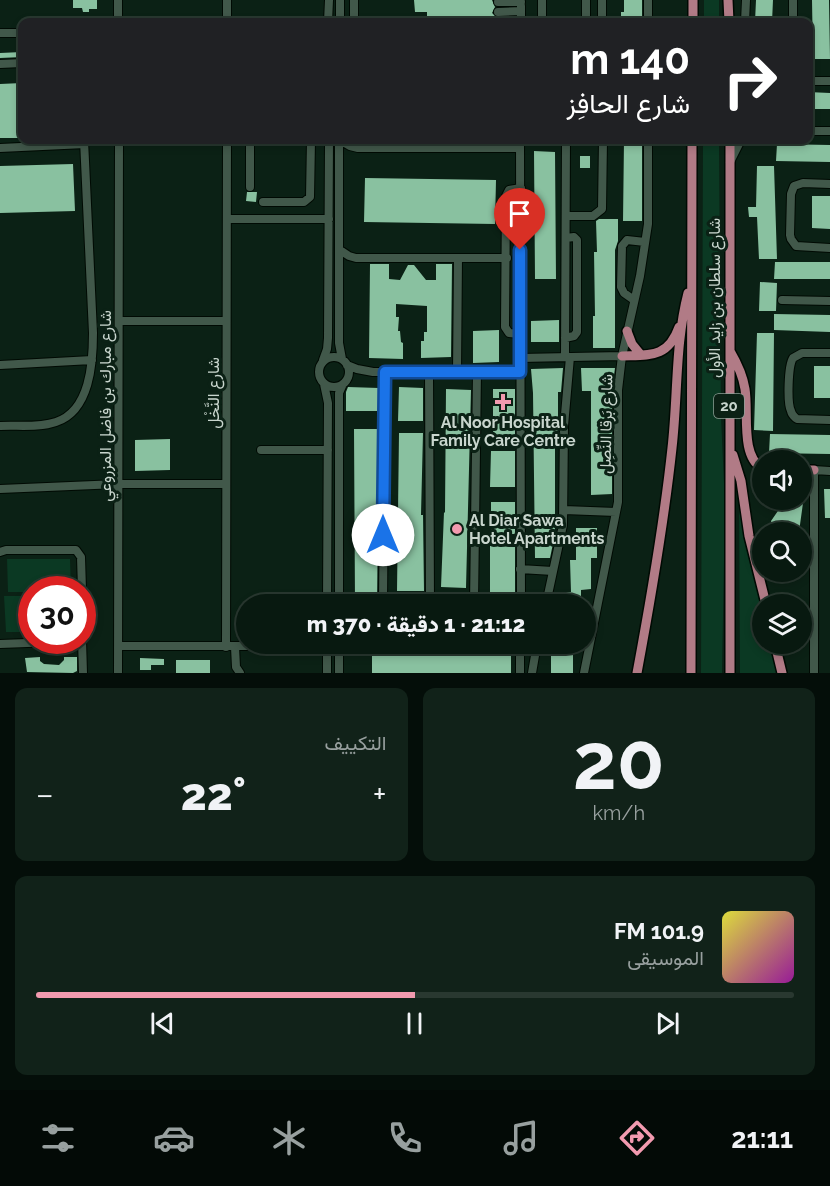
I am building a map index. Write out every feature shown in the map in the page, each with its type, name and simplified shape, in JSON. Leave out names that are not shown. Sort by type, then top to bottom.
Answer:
[{"type":"main road","points":[[692,1],[693,18]]},
{"type":"main road","points":[[729,1],[729,18]]},
{"type":"main road","name":"شارع سلطان بن زايد الأول","points":[[691,673],[692,144]]},
{"type":"main road","name":"شارع سلطان بن زايد الأول","points":[[730,144],[730,673]]},
{"type":"main road","points":[[622,356],[656,354],[668,346],[676,334],[692,279]]},
{"type":"main road","points":[[637,673],[662,537],[682,316]]},
{"type":"main road","points":[[627,331],[632,345],[641,355]]},
{"type":"main road","points":[[729,349],[745,388],[749,454],[752,458]]},
{"type":"main road","points":[[730,448],[741,481],[749,536],[764,594]]},
{"type":"main road","points":[[777,654],[782,673]]},
{"type":"street","points":[[118,0],[118,18]]},
{"type":"street","points":[[227,0],[227,18]]},
{"type":"street","points":[[328,0],[328,18]]},
{"type":"street","points":[[340,0],[340,18]]},
{"type":"street","points":[[354,0],[354,18]]},
{"type":"street","points":[[542,0],[542,18]]},
{"type":"street","points":[[586,0],[586,18]]},
{"type":"street","points":[[602,0],[602,18]]},
{"type":"street","points":[[648,0],[648,18]]},
{"type":"street","points":[[745,18],[746,0]]},
{"type":"street","points":[[793,0],[793,18]]},
{"type":"street","points":[[498,2],[521,1],[521,18]]},
{"type":"street","points":[[498,12],[521,11]]},
{"type":"street","points":[[0,33],[18,33]]},
{"type":"street","points":[[0,64],[18,63]]},
{"type":"street","points":[[813,81],[830,81]]},
{"type":"street","points":[[813,131],[830,131]]},
{"type":"street","points":[[0,148],[56,144]]},
{"type":"street","points":[[0,426],[50,424],[75,410],[82,398],[92,360],[93,333],[84,144]]},
{"type":"street","name":"شارع مبارك بن فاضل المزروعي","points":[[118,673],[119,144]]},
{"type":"street","name":"شارع النَّخْل","points":[[226,647],[227,144]]},
{"type":"street","points":[[250,144],[250,187]]},
{"type":"street","points":[[263,202],[304,202],[309,199],[311,144]]},
{"type":"street","points":[[327,594],[328,403],[324,384],[318,372],[328,344],[328,144]]},
{"type":"street","points":[[339,594],[339,393],[349,372],[339,343],[340,144]]},
{"type":"street","points":[[346,144],[358,148]]},
{"type":"street","points":[[339,158],[346,152],[358,148],[445,144]]},
{"type":"street","points":[[520,144],[520,594]]},
{"type":"street","points":[[548,594],[564,510],[564,426],[568,357],[565,338],[566,144]]},
{"type":"street","points":[[566,216],[593,216],[602,209],[603,144]]},
{"type":"street","name":"شارع بَرقا النِّصِل","points":[[584,673],[616,512],[618,390],[622,356],[640,276],[645,242],[649,207],[648,144]]},
{"type":"street","points":[[730,162],[739,144]]},
{"type":"street","points":[[830,184],[803,183],[794,186],[791,194],[790,235],[796,246],[830,248]]},
{"type":"street","points":[[519,334],[509,333],[505,327],[506,194],[511,189],[521,188]]},
{"type":"street","points":[[226,219],[329,219]]},
{"type":"street","points":[[565,338],[574,336],[577,332],[577,240],[574,237],[566,238]]},
{"type":"street","points":[[634,300],[624,293],[621,287],[622,246],[627,240],[645,242]]},
{"type":"street","points":[[340,250],[356,258],[507,258]]},
{"type":"street","points":[[339,267],[356,258]]},
{"type":"street","points":[[457,372],[458,258]]},
{"type":"street","points":[[565,298],[577,298]]},
{"type":"street","points":[[782,300],[830,301]]},
{"type":"street","points":[[119,321],[226,321]]},
{"type":"street","points":[[830,353],[802,353],[793,358],[790,368],[789,397],[791,411],[797,419],[830,420]]},
{"type":"street","points":[[323,360],[332,356],[357,369],[373,372],[520,372]]},
{"type":"street","points":[[520,358],[622,356]]},
{"type":"street","points":[[0,364],[92,360]]},
{"type":"street","points":[[324,384],[333,387],[373,372]]},
{"type":"street","points":[[383,594],[385,372]]},
{"type":"street","points":[[429,372],[430,594]]},
{"type":"street","points":[[474,594],[477,372]]},
{"type":"street","points":[[261,450],[328,450]]},
{"type":"street","points":[[814,673],[814,470],[830,471]]},
{"type":"street","points":[[0,489],[118,484],[226,484]]},
{"type":"street","points":[[564,510],[616,512]]},
{"type":"street","points":[[0,552],[6,550],[76,550],[81,557],[82,576]]},
{"type":"street","points":[[520,569],[553,571]]},
{"type":"street","points":[[0,644],[18,643]]},
{"type":"street","points":[[118,646],[235,647],[235,663],[239,673]]},
{"type":"street","points":[[82,654],[83,673]]},
{"type":"street","points":[[327,654],[327,673]]},
{"type":"street","points":[[339,654],[339,673]]},
{"type":"street","points":[[520,654],[520,673]]},
{"type":"street","points":[[532,673],[535,654]]},
{"type":"green space","points":[[704,0],[719,0],[719,18],[704,18]]},
{"type":"green space","points":[[703,144],[719,144],[721,417],[725,505],[722,673],[701,673]]},
{"type":"green space","points":[[739,503],[742,507],[752,558],[752,582],[757,582],[759,594],[752,594],[752,654],[773,654],[778,673],[740,673]]},
{"type":"green space","points":[[7,559],[70,559],[71,576],[18,576],[18,592],[8,592]]},
{"type":"green space","points":[[4,596],[18,596],[18,632],[6,632]]},
{"type":"building","points":[[73,0],[97,0],[97,9],[83,12],[82,8],[73,8]]},
{"type":"building","points":[[414,0],[492,0],[495,7],[492,13],[498,18],[427,18],[427,12],[415,12]]},
{"type":"building","points":[[624,0],[642,0],[642,18],[621,18],[621,12],[624,12]]},
{"type":"building","points":[[756,0],[773,0],[772,18],[755,18]]},
{"type":"building","points":[[812,0],[829,0],[830,59],[813,59]]},
{"type":"building","points":[[18,52],[18,57],[0,58],[0,53]]},
{"type":"building","points":[[18,83],[18,138],[0,138],[0,84]]},
{"type":"building","points":[[813,92],[830,93],[830,109],[813,109]]},
{"type":"building","points":[[624,144],[642,144],[642,221],[623,221]]},
{"type":"building","points":[[777,144],[830,145],[830,162],[776,161]]},
{"type":"building","points":[[534,151],[555,152],[556,279],[535,279]]},
{"type":"building","points":[[580,156],[590,156],[590,168],[580,168]]},
{"type":"building","points":[[73,164],[75,211],[0,213],[0,166]]},
{"type":"building","points":[[757,166],[774,166],[777,259],[759,259],[757,217],[749,217],[748,207],[756,207]]},
{"type":"building","points":[[365,178],[496,180],[495,224],[364,222]]},
{"type":"building","points":[[247,192],[257,192],[256,202],[246,201]]},
{"type":"building","points":[[812,196],[830,196],[830,229],[812,228]]},
{"type":"building","points":[[618,219],[618,241],[615,250],[615,348],[593,348],[594,252],[597,252],[596,221]]},
{"type":"building","points":[[775,262],[830,262],[830,279],[774,279]]},
{"type":"building","points":[[370,264],[389,264],[389,279],[400,280],[408,265],[414,265],[426,280],[436,280],[436,264],[452,264],[451,357],[421,358],[421,341],[424,341],[424,332],[427,332],[427,306],[396,304],[396,317],[399,317],[398,331],[400,331],[403,343],[403,359],[369,358]]},
{"type":"building","points":[[760,282],[777,283],[776,311],[759,311]]},
{"type":"building","points":[[774,314],[830,315],[830,332],[774,330]]},
{"type":"building","points":[[559,320],[559,342],[531,342],[531,321]]},
{"type":"building","points":[[499,330],[499,362],[473,363],[473,331]]},
{"type":"building","points":[[757,333],[774,333],[773,431],[754,430]]},
{"type":"building","points":[[814,366],[830,366],[830,398],[814,398]]},
{"type":"building","points":[[563,368],[561,392],[558,392],[558,431],[555,431],[555,534],[550,558],[535,558],[531,369]]},
{"type":"building","points":[[581,368],[615,368],[612,390],[612,494],[591,495],[591,391],[582,391]]},
{"type":"building","points":[[348,387],[379,388],[379,411],[346,411]]},
{"type":"building","points":[[399,387],[423,388],[423,421],[398,421]]},
{"type":"building","points":[[446,389],[471,390],[466,588],[441,587],[445,513]]},
{"type":"building","points":[[493,389],[515,389],[515,437],[493,437]]},
{"type":"building","points":[[354,429],[379,429],[377,594],[355,594]]},
{"type":"building","points":[[399,433],[423,433],[421,515],[423,515],[424,591],[397,591]]},
{"type":"building","points":[[770,434],[830,435],[830,454],[812,454],[812,450],[769,450]]},
{"type":"building","points":[[170,439],[170,470],[135,471],[135,440]]},
{"type":"building","points":[[491,451],[515,451],[515,487],[490,487]]},
{"type":"building","points":[[824,489],[830,489],[830,518],[825,518]]},
{"type":"building","points":[[491,502],[515,502],[515,534],[491,534]]},
{"type":"building","points":[[779,510],[802,510],[800,522],[771,521]]},
{"type":"building","points":[[576,528],[597,528],[597,558],[591,558],[591,589],[581,590],[581,594],[563,594],[563,592],[571,592],[570,560],[576,560]]},
{"type":"building","points":[[490,546],[515,547],[515,594],[490,594]]},
{"type":"building","points":[[444,654],[511,654],[511,673],[372,673],[372,656],[444,656]]},
{"type":"building","points":[[551,654],[573,654],[573,673],[551,673]]},
{"type":"building","points":[[40,657],[40,661],[44,664],[59,665],[64,657],[77,657],[77,671],[73,673],[27,672],[25,658]]},
{"type":"building","points":[[140,658],[164,659],[164,665],[151,665],[151,670],[140,670]]},
{"type":"building","points":[[176,660],[210,660],[210,673],[176,673]]},
{"type":"place","name":"Al Noor Hospital Family Care Centre","points":[[503,402]]},
{"type":"place","name":"Al Diar Sawa Hotel Apartments","points":[[457,529]]},
{"type":"route","points":[[383,535],[385,372],[520,372],[520,250]]}]
